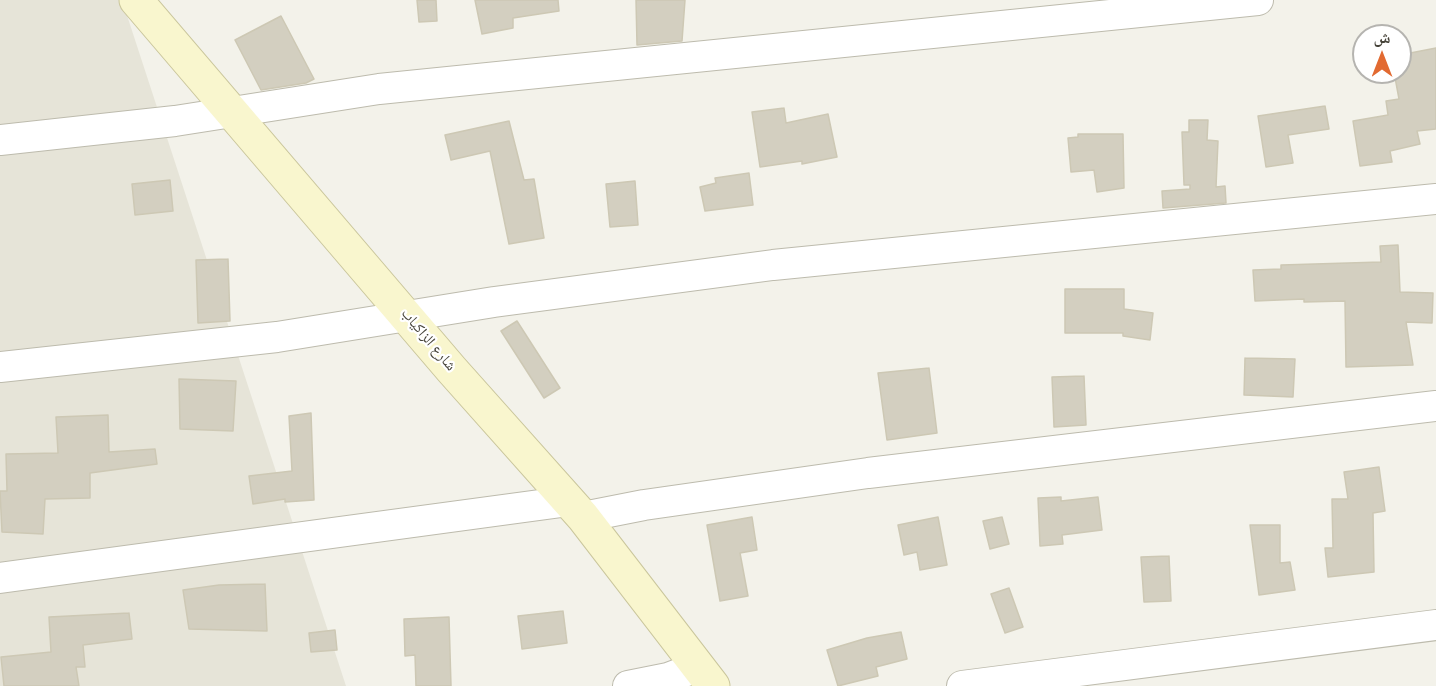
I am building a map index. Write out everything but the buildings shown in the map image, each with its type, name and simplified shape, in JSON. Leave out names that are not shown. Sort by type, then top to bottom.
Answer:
[{"type":"street","name":"شارع الزاكياب","points":[[136,0],[229,111],[408,315],[452,370],[576,509],[705,676]]},
{"type":"street","points":[[0,140],[175,121],[403,86],[1258,0]]},
{"type":"street","points":[[0,367],[277,337],[408,315],[773,265],[1436,199]]},
{"type":"street","points":[[0,578],[576,509],[644,505],[867,473],[1436,406]]},
{"type":"street","points":[[962,686],[1436,625]]},
{"type":"street","points":[[628,686],[668,678],[705,676]]},
{"type":"shaded area","points":[[0,0],[122,0],[346,686],[0,686]]}]
